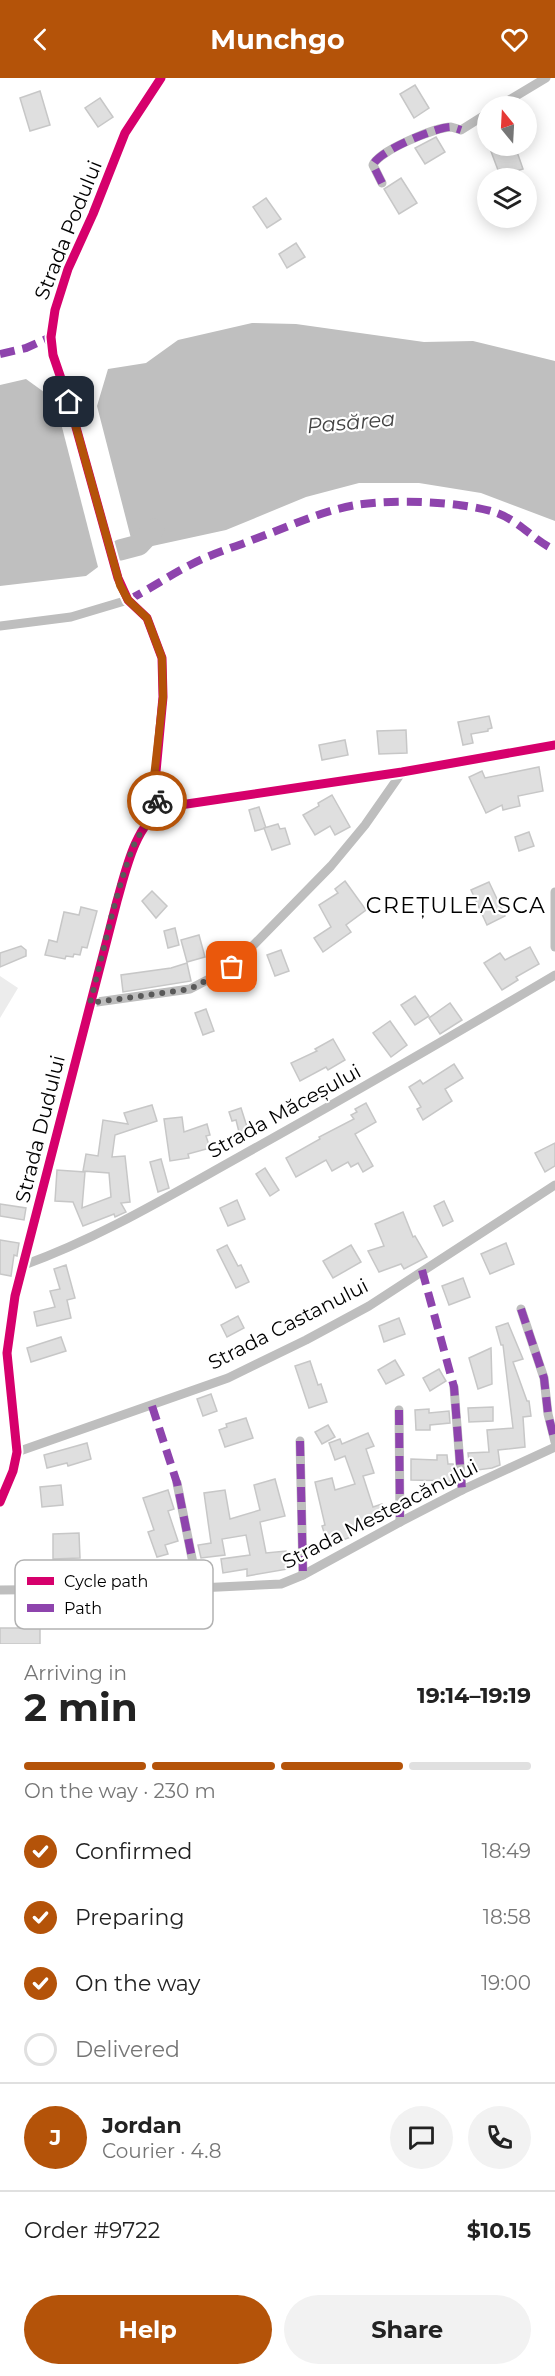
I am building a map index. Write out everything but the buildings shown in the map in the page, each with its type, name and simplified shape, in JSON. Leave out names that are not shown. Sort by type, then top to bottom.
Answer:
[{"type":"street","name":"Strada Podului","points":[[128,600],[118,578],[72,412],[53,355],[51,338],[55,310],[68,269],[97,205],[125,133],[161,78]]},
{"type":"street","points":[[516,96],[546,78]]},
{"type":"street","points":[[382,183],[373,165],[380,156],[423,135],[450,127],[461,130],[477,120]]},
{"type":"street","points":[[0,626],[72,617],[128,600],[147,618],[162,658],[163,697],[154,793],[161,811],[180,805],[402,772],[555,745]]},
{"type":"street","points":[[90,1003],[190,989],[232,967],[331,866],[365,825],[402,772]]},
{"type":"street","name":"Strada Dudului","points":[[0,1502],[13,1471],[17,1452],[7,1353],[15,1296],[117,901],[134,845],[151,820],[161,811]]},
{"type":"street","points":[[555,892],[555,944]]},
{"type":"street","name":"Strada Măceșului","points":[[24,1265],[74,1245],[158,1202],[355,1092],[555,975]]},
{"type":"street","name":"Strada Castanului","points":[[17,1452],[228,1378],[306,1340],[369,1306],[555,1185]]},
{"type":"street","points":[[521,1309],[544,1378],[548,1414],[555,1442]]},
{"type":"street","points":[[454,1387],[462,1490]]},
{"type":"street","points":[[399,1410],[400,1522]]},
{"type":"street","points":[[300,1441],[303,1575]]},
{"type":"street","name":"Strada Mesteacănului","points":[[213,1588],[271,1586],[303,1575],[462,1490],[555,1447]]},
{"type":"street","points":[[177,1483],[192,1560]]},
{"type":"street","name":"Strada Mesteacănului","points":[[0,1590],[15,1590]]},
{"type":"shaded area","points":[[0,976],[18,988],[0,1018]]},
{"type":"water","points":[[252,323],[296,324],[424,342],[473,341],[555,361],[555,521],[481,493],[419,483],[359,483],[306,497],[226,530],[134,550],[97,406],[108,369],[146,363],[178,340]]},
{"type":"water","points":[[26,379],[55,400],[98,567],[86,576],[0,586],[0,385]]},
{"type":"waterway","name":"Pasărea","points":[[120,550],[139,545],[154,529]]},
{"type":"marked path","points":[[382,183],[373,165],[385,153],[433,131],[451,127],[461,130]]},
{"type":"marked path","points":[[0,354],[26,348],[51,337]]},
{"type":"marked path","points":[[128,600],[184,568],[214,554],[316,516],[371,503],[427,502],[482,509],[505,517],[555,550]]},
{"type":"marked path","points":[[422,1270],[454,1387],[462,1490]]},
{"type":"marked path","points":[[521,1309],[544,1378],[548,1414],[555,1442]]},
{"type":"marked path","points":[[152,1406],[177,1483],[192,1560]]},
{"type":"marked path","points":[[399,1410],[400,1522]]},
{"type":"marked path","points":[[300,1441],[303,1575]]},
{"type":"cycle path","points":[[161,78],[125,133],[68,269],[55,310],[51,337],[53,355],[69,402],[118,578],[128,600],[147,618],[162,658],[163,697],[154,793],[161,811]]},
{"type":"cycle path","points":[[0,1502],[13,1471],[17,1452],[7,1353],[15,1296],[117,901],[132,851],[145,827],[162,811],[180,805],[402,772],[555,745]]},
{"type":"way so far","points":[[157,801],[161,811],[151,820],[134,845],[90,1003],[190,989],[232,967]]},
{"type":"district","name":"CREȚULEASCA","points":[[456,905]]},
{"type":"route","points":[[69,402],[120,585],[128,600],[147,618],[162,658],[163,697],[154,777],[154,793],[157,801]]}]
